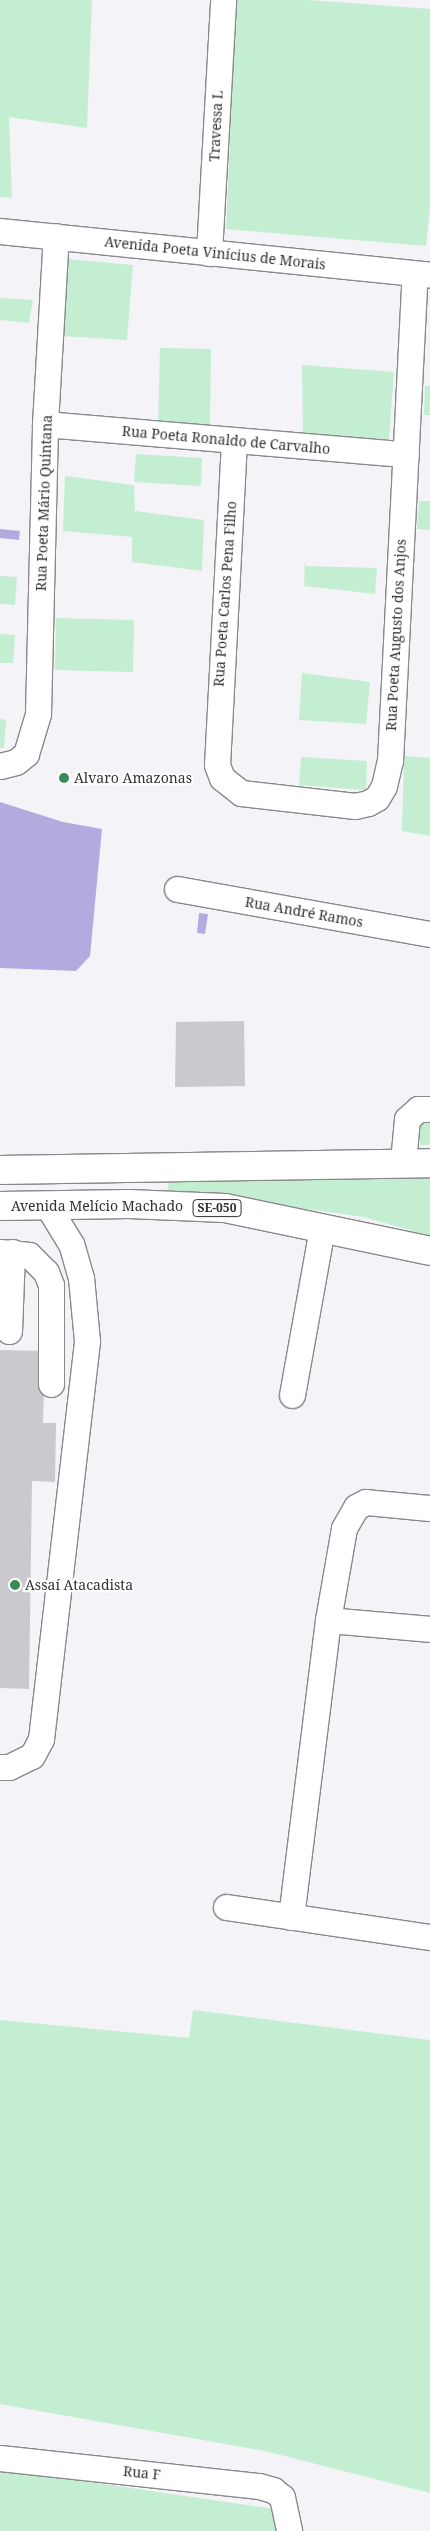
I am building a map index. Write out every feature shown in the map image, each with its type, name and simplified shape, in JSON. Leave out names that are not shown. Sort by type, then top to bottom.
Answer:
[{"type":"main road","points":[[0,1170],[430,1163]]},
{"type":"main road","name":"Avenida Melício Machado","points":[[0,1206],[129,1204],[226,1208],[430,1251]]},
{"type":"street","name":"Travessa L","points":[[209,253],[223,0]]},
{"type":"street","name":"Avenida Poeta Vinícius de Morais","points":[[0,230],[422,275]]},
{"type":"street","name":"Rua Poeta Mário Quintana","points":[[8,764],[26,754],[38,714],[46,424],[56,236]]},
{"type":"street","name":"Rua Poeta Augusto dos Anjos","points":[[215,747],[217,765],[222,778],[242,793],[355,806],[377,798],[390,761],[406,454],[422,275]]},
{"type":"street","name":"Rua Poeta Ronaldo de Carvalho","points":[[46,424],[406,454]]},
{"type":"street","name":"Rua Poeta Carlos Pena Filho","points":[[215,747],[234,441]]},
{"type":"street","name":"Rua André Ramos","points":[[177,889],[430,934]]},
{"type":"street","points":[[403,1162],[406,1119],[418,1109],[430,1109]]},
{"type":"street","points":[[0,1767],[9,1767],[32,1756],[41,1739],[88,1340],[81,1278],[71,1244],[47,1205]]},
{"type":"street","points":[[292,1395],[322,1228]]},
{"type":"street","points":[[8,1331],[6,1252],[29,1255],[37,1262],[50,1285],[51,1384]]},
{"type":"street","points":[[291,1917],[328,1620],[344,1528],[356,1506],[366,1502],[430,1508]]},
{"type":"street","points":[[328,1620],[430,1628]]},
{"type":"street","points":[[226,1907],[430,1937]]},
{"type":"street","name":"Rua F","points":[[0,2458],[259,2486],[273,2490],[282,2497],[289,2531]]},
{"type":"green space","points":[[0,0],[92,0],[87,128],[9,117],[12,198],[0,197]]},
{"type":"green space","points":[[236,0],[309,0],[430,9],[430,205],[426,246],[226,229]]},
{"type":"green space","points":[[67,259],[133,265],[127,340],[61,336]]},
{"type":"green space","points":[[0,298],[33,300],[29,323],[0,320]]},
{"type":"green space","points":[[160,348],[211,349],[210,427],[158,426]]},
{"type":"green space","points":[[302,365],[394,372],[389,439],[303,435]]},
{"type":"green space","points":[[425,386],[430,386],[430,415],[424,415]]},
{"type":"green space","points":[[136,454],[202,458],[201,486],[134,482]]},
{"type":"green space","points":[[65,476],[134,485],[135,511],[204,520],[202,571],[132,562],[132,537],[63,531]]},
{"type":"green space","points":[[419,501],[430,501],[430,530],[417,529]]},
{"type":"green space","points":[[305,559],[306,566],[377,568],[375,594],[304,586]]},
{"type":"green space","points":[[0,576],[17,577],[15,605],[0,604]]},
{"type":"green space","points":[[56,618],[134,620],[133,672],[55,670]]},
{"type":"green space","points":[[0,634],[15,635],[13,663],[0,663]]},
{"type":"green space","points":[[302,673],[370,682],[366,724],[299,720]]},
{"type":"green space","points":[[0,719],[6,720],[4,748],[0,748]]},
{"type":"green space","points":[[404,756],[430,758],[430,836],[402,831]]},
{"type":"green space","points":[[301,757],[367,761],[366,790],[299,785]]},
{"type":"green space","points":[[419,1121],[430,1121],[430,1145],[420,1145]]},
{"type":"green space","points":[[430,1173],[430,1236],[364,1217],[168,1190],[169,1177]]},
{"type":"green space","points":[[193,2010],[430,2040],[430,2493],[265,2451],[0,2404],[0,2020],[189,2038]]},
{"type":"green space","points":[[0,2469],[274,2509],[276,2531],[0,2531]]},
{"type":"shaded area","points":[[0,529],[20,531],[19,540],[0,538]]},
{"type":"shaded area","points":[[0,802],[63,822],[102,829],[90,956],[76,971],[0,968]]},
{"type":"shaded area","points":[[199,913],[208,914],[205,934],[197,933]]},
{"type":"building","points":[[244,1021],[245,1086],[175,1087],[176,1022]]},
{"type":"building","name":"Assaí Atacadista","points":[[0,1350],[45,1351],[43,1423],[56,1423],[55,1482],[32,1481],[29,1689],[0,1688]]},
{"type":"place","name":"Alvaro Amazonas","points":[[64,778]]},
{"type":"place","name":"Assaí Atacadista","points":[[15,1585]]}]
